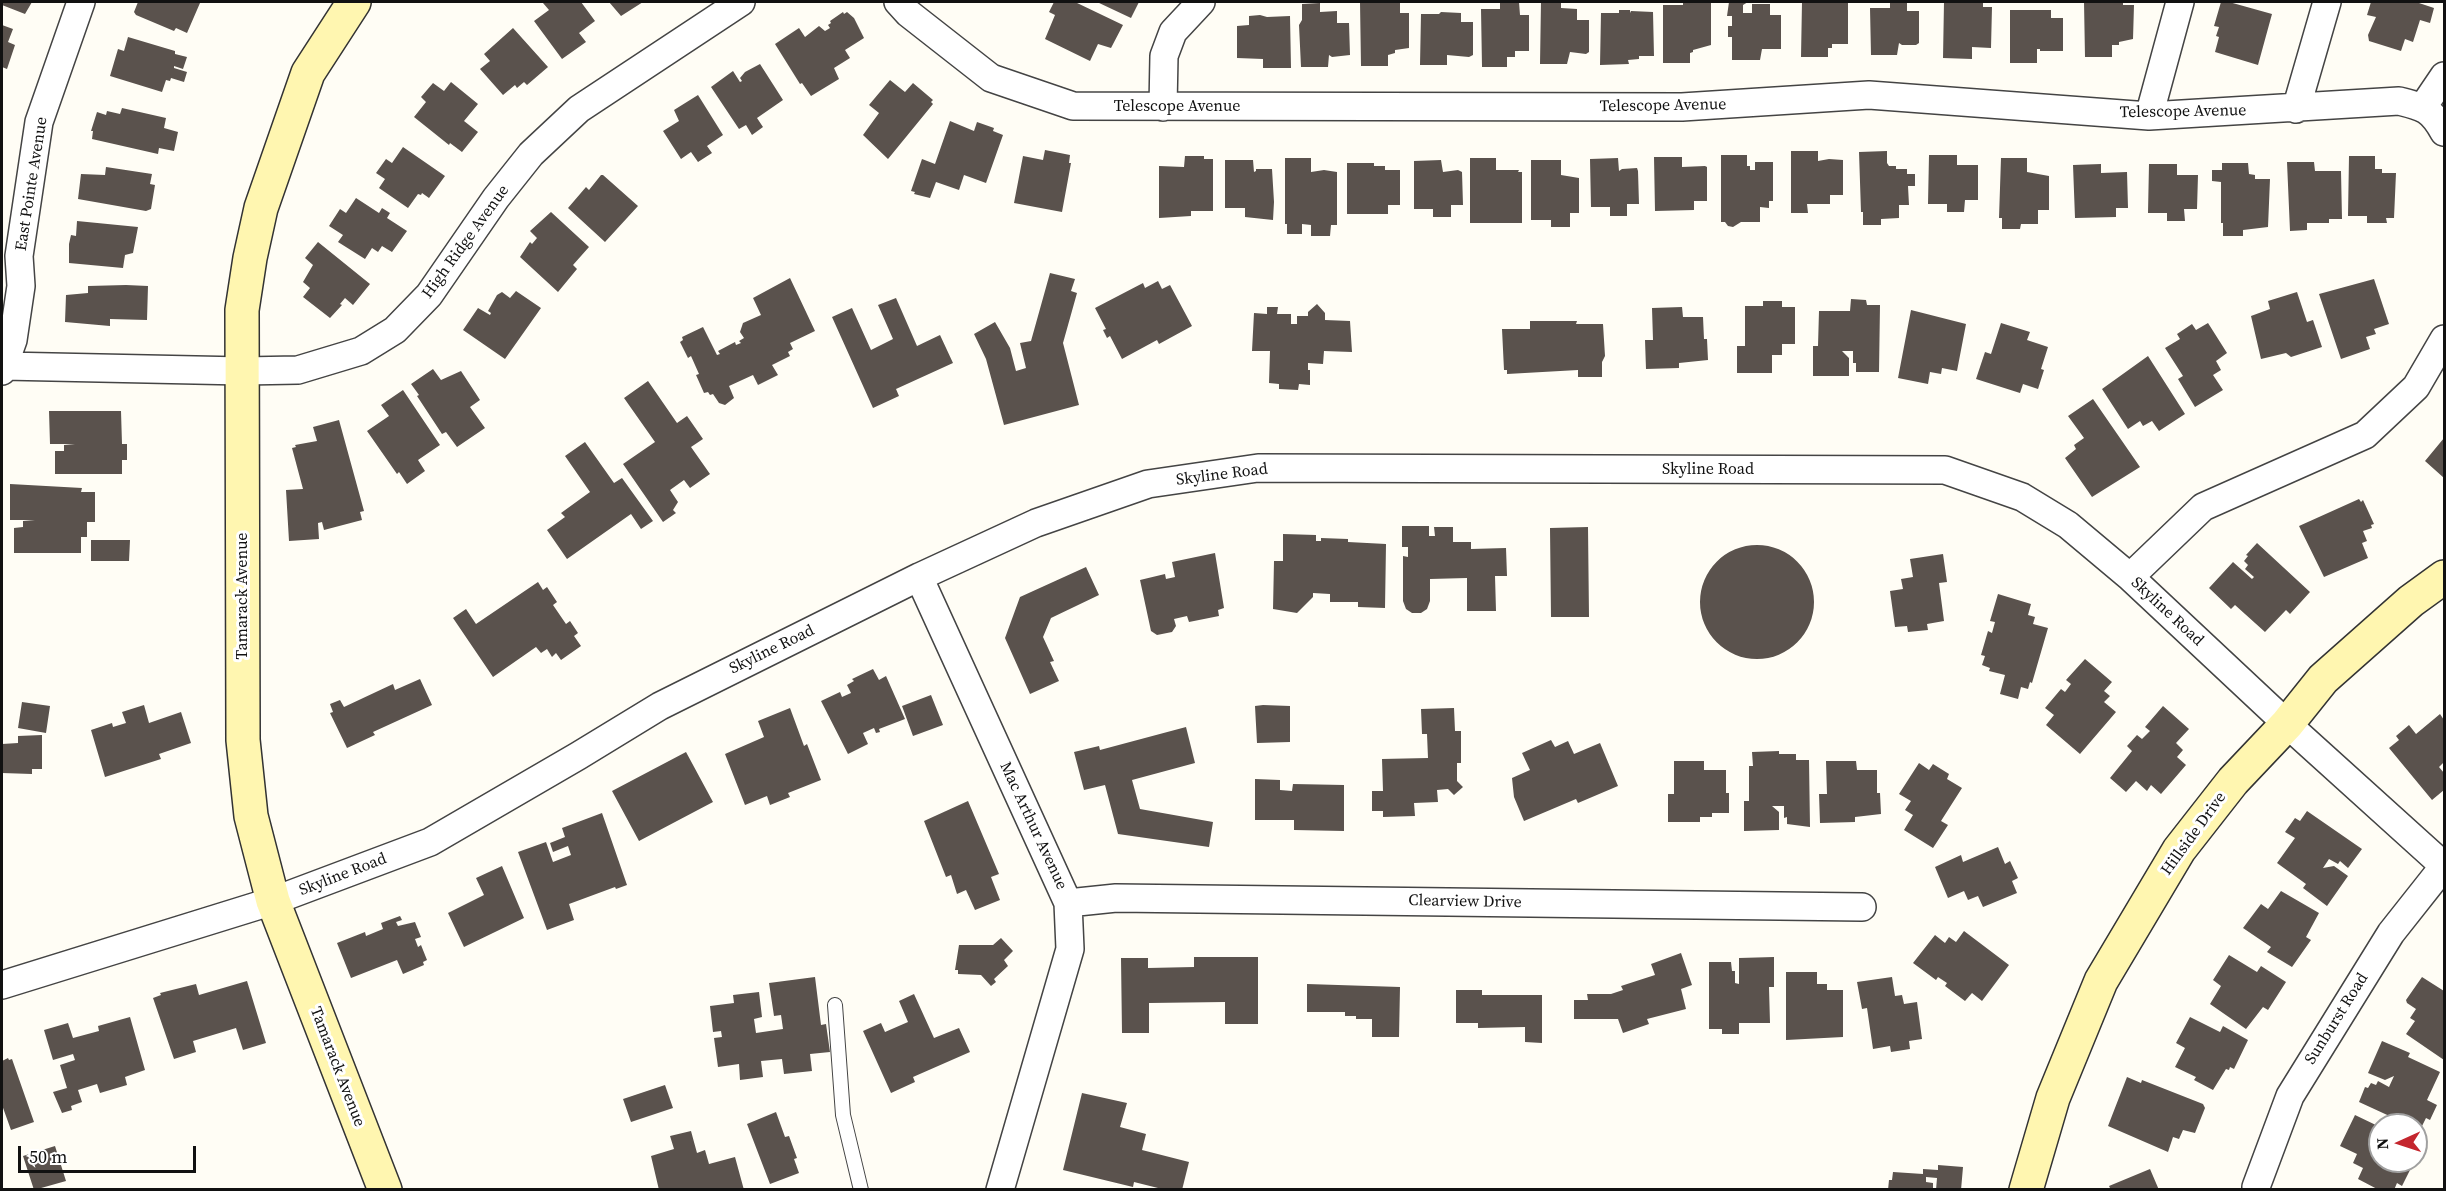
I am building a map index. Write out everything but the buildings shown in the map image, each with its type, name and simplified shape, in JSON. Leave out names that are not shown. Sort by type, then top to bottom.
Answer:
[{"type":"main road","name":"Tamarack Avenue","points":[[354,2],[308,73],[261,208],[242,310],[243,740],[251,816],[273,901],[385,1190]]},
{"type":"main road","name":"Hillside Drive","points":[[2026,1190],[2053,1098],[2102,981],[2179,849],[2233,781],[2287,724],[2323,679],[2411,601],[2445,577]]},
{"type":"street","name":"East Pointe Avenue","points":[[3,368],[13,340],[21,286],[19,256],[39,123],[81,2]]},
{"type":"street","name":"High Ridge Avenue","points":[[3,368],[298,370],[361,351],[395,330],[429,295],[496,198],[531,154],[579,109],[741,2]]},
{"type":"street","name":"Telescope Avenue","points":[[898,2],[908,13],[991,78],[1073,106],[1682,107],[1869,95],[2148,116],[2296,109],[2398,100],[2423,107]]},
{"type":"street","points":[[1163,107],[1164,56],[1173,32],[1201,2]]},
{"type":"street","points":[[2148,116],[2180,2]]},
{"type":"street","points":[[2296,109],[2327,2]]},
{"type":"street","points":[[2445,76],[2423,107],[2435,116],[2445,132]]},
{"type":"street","points":[[2130,577],[2204,507],[2365,435],[2416,387],[2445,339]]},
{"type":"street","name":"Skyline Road","points":[[2,985],[273,901],[430,842],[660,706],[1036,523],[1148,484],[1258,468],[1945,470],[2022,497],[2068,525],[2130,577],[2287,724],[2445,866]]},
{"type":"street","name":"Mac Arthur Avenue","points":[[919,578],[1068,903],[1070,949],[1000,1190]]},
{"type":"street","name":"Sunburst Road","points":[[2256,1186],[2290,1096],[2391,933],[2445,866]]},
{"type":"street","name":"Clearview Drive","points":[[1068,903],[1116,898],[1862,907]]},
{"type":"lane","points":[[835,1005],[843,1115],[861,1190]]}]
